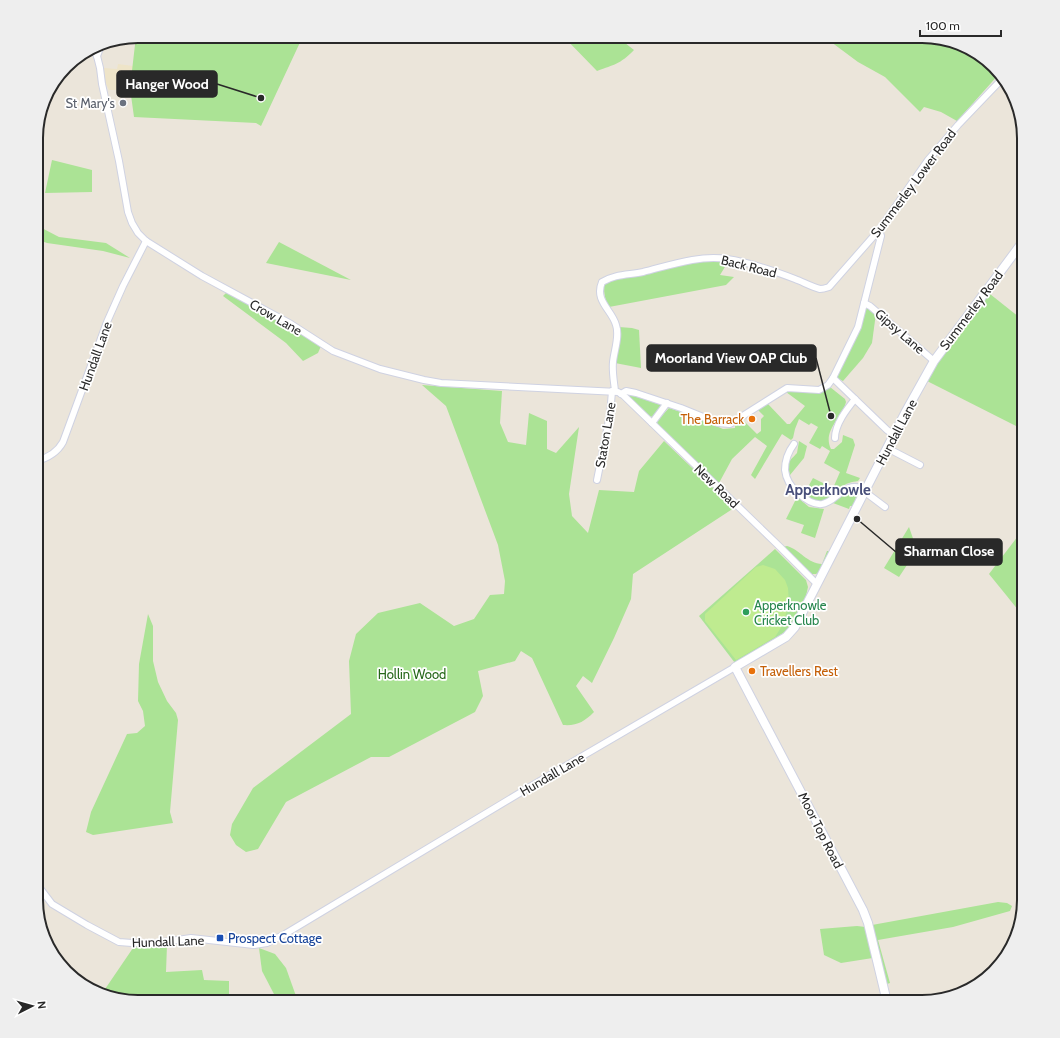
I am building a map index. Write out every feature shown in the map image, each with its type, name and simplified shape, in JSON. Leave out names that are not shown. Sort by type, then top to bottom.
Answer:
[{"type":"street","points":[[97,56],[99,52]]},
{"type":"street","name":"Crow Lane","points":[[97,56],[128,212],[138,233],[146,241],[202,276],[291,324],[325,347],[380,369],[424,380],[441,383],[616,392],[626,391],[667,403],[718,423],[730,424],[787,388],[819,390],[828,385],[833,378]]},
{"type":"street","name":"Summerley Lower Road","points":[[825,289],[829,287],[879,230],[928,160],[958,125],[999,83]]},
{"type":"street","points":[[879,230],[881,236],[858,327],[833,378],[894,435]]},
{"type":"street","name":"Hundall Lane","points":[[43,458],[52,455],[58,450],[63,442],[107,322],[123,286],[146,241]]},
{"type":"street","name":"Summerley Road","points":[[934,360],[1017,249]]},
{"type":"street","name":"Back Road","points":[[602,282],[616,276],[641,272],[699,258],[712,258],[728,259],[746,263],[825,289]]},
{"type":"street","name":"Staton Lane","points":[[597,480],[616,392],[613,363],[617,333],[616,326],[600,296],[600,286],[602,282]]},
{"type":"street","name":"Gipsy Lane","points":[[864,304],[870,306],[934,360]]},
{"type":"street","name":"Hundall Lane","points":[[43,892],[52,904],[119,942],[132,944],[156,943],[191,938],[254,945],[267,942],[285,934],[533,784],[735,667],[790,633],[795,627],[934,360]]},
{"type":"street","name":"New Road","points":[[616,392],[652,423],[817,584]]},
{"type":"street","points":[[835,438],[835,432],[838,425],[855,398]]},
{"type":"street","points":[[652,423],[667,403]]},
{"type":"street","points":[[794,448],[787,453],[785,474],[794,489],[810,503],[816,505],[825,504],[844,489],[850,486],[858,486],[885,507]]},
{"type":"street","points":[[887,448],[920,465]]},
{"type":"street","name":"Moor Top Road","points":[[735,667],[863,910],[868,923],[885,995]]},
{"type":"shaded area","points":[[118,64],[133,66],[130,88],[128,90],[109,90],[105,81],[104,68],[117,69]]},
{"type":"green space","points":[[135,43],[300,43],[261,126],[256,123],[134,117],[130,88]]},
{"type":"green space","points":[[570,43],[625,43],[634,50],[613,65],[597,71]]},
{"type":"green space","points":[[832,43],[928,43],[946,46],[964,53],[980,63],[995,78],[957,121],[941,112],[924,107],[920,112],[885,77],[858,62]]},
{"type":"green space","points":[[52,160],[92,170],[92,192],[45,193]]},
{"type":"green space","points":[[43,229],[59,237],[106,243],[130,258],[103,251],[43,242]]},
{"type":"green space","points":[[279,242],[351,280],[266,263]]},
{"type":"green space","points":[[705,260],[728,262],[720,275],[734,277],[726,285],[609,307],[605,297],[604,285],[613,279]]},
{"type":"green space","points":[[227,292],[321,346],[318,353],[303,361],[286,343],[223,296]]},
{"type":"green space","points":[[990,294],[1017,315],[1017,426],[927,381],[940,358]]},
{"type":"green space","points":[[868,308],[876,313],[872,343],[863,358],[843,381],[836,376],[865,310]]},
{"type":"green space","points":[[619,327],[639,330],[641,368],[615,363]]},
{"type":"green space","name":"Hollin Wood","points":[[422,385],[502,391],[500,423],[508,442],[526,445],[529,413],[547,421],[547,449],[556,453],[579,427],[569,494],[572,516],[588,533],[599,490],[634,492],[639,471],[664,441],[734,508],[633,574],[631,599],[592,683],[583,676],[576,686],[594,712],[580,723],[563,725],[532,658],[521,651],[515,661],[478,671],[483,696],[475,712],[389,757],[371,757],[286,802],[258,849],[246,852],[236,845],[230,835],[232,824],[253,788],[351,714],[349,661],[356,634],[378,613],[420,603],[454,626],[474,619],[490,595],[504,594],[505,581],[498,545],[446,406]]},
{"type":"green space","points":[[830,387],[845,399],[846,402],[829,436],[831,449],[834,449],[842,442],[843,435],[853,439],[855,445],[846,473],[860,478],[858,481],[844,485],[824,500],[820,501],[816,501],[804,494],[813,478],[833,488],[840,472],[824,463],[830,451],[822,446],[820,449],[809,443],[818,427],[811,423],[809,425],[799,419],[791,440],[782,434],[755,479],[751,475],[767,446],[755,437],[732,459],[719,483],[659,427],[657,423],[669,408],[693,416],[723,429],[735,428],[735,424],[742,419],[757,434],[761,431],[761,419],[764,416],[757,409],[768,404],[787,424],[790,424],[805,406],[786,392],[789,390],[797,390],[818,393]]},
{"type":"green space","points":[[631,395],[661,405],[655,416],[649,416],[629,398]]},
{"type":"green space","points":[[799,441],[807,446],[804,458],[790,475],[788,464],[797,453]]},
{"type":"green space","points":[[854,490],[857,494],[853,506],[850,506],[849,509],[833,503],[848,491]]},
{"type":"green space","points":[[797,497],[809,507],[824,509],[815,538],[801,533],[804,525],[786,519]]},
{"type":"green space","points":[[909,527],[917,550],[899,577],[884,568]]},
{"type":"green space","points":[[1017,537],[1017,608],[989,574]]},
{"type":"green space","points":[[787,546],[796,550],[812,562],[822,564],[827,551],[830,551],[819,572],[812,574],[783,547]]},
{"type":"green space","name":"Apperknowle Cricket Club","points":[[775,549],[806,580],[808,587],[806,596],[788,630],[735,663],[699,616]]},
{"type":"green space","name":"Apperknowle Cricket Club","points":[[763,565],[775,569],[785,580],[788,588],[789,605],[782,626],[775,637],[736,660],[705,621],[705,614],[756,567]]},
{"type":"green space","points":[[148,614],[153,626],[153,661],[158,682],[167,701],[176,713],[178,720],[170,812],[173,823],[93,835],[86,832],[91,812],[127,734],[137,733],[145,726],[143,711],[138,701],[139,664]]},
{"type":"green space","points":[[998,902],[1007,903],[1012,906],[1010,911],[953,927],[878,940],[890,983],[887,984],[879,957],[841,963],[824,955],[820,929],[857,926],[874,928],[872,925]]},
{"type":"green space","points":[[167,945],[166,972],[202,970],[204,980],[229,981],[229,995],[138,995],[114,992],[105,989],[133,948]]},
{"type":"green space","points":[[259,948],[275,954],[286,968],[296,995],[274,995],[262,971]]},
{"type":"place","name":"Hanger Wood","points":[[261,98]]},
{"type":"place","name":"St Mary's","points":[[123,103]]},
{"type":"place","name":"Moorland View OAP Club","points":[[831,416]]},
{"type":"place","name":"The Barrack","points":[[752,419]]},
{"type":"place","name":"Sharman Close","points":[[857,519]]},
{"type":"place","name":"Apperknowle Cricket Club","points":[[746,612]]},
{"type":"place","name":"Travellers Rest","points":[[752,671]]},
{"type":"place","name":"Prospect Cottage","points":[[220,938]]},
{"type":"district","name":"Apperknowle","points":[[828,490]]}]
